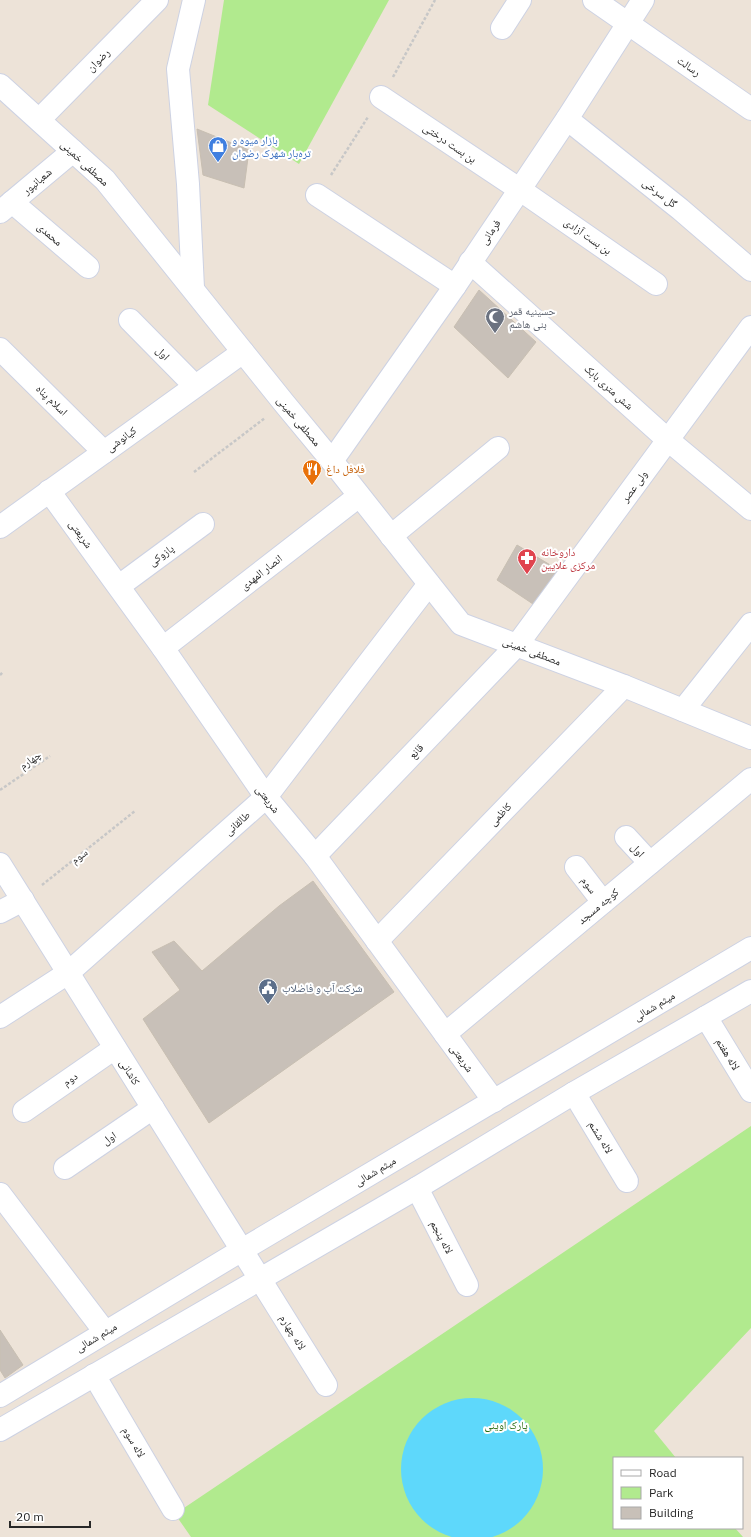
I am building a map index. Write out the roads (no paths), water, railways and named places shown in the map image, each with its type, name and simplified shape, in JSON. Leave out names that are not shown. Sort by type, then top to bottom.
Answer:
[{"type":"street","name":"رضوان","points":[[39,120],[158,0]]},
{"type":"street","points":[[192,288],[188,184],[178,69],[194,0]]},
{"type":"street","points":[[502,28],[520,0]]},
{"type":"street","points":[[594,0],[628,23]]},
{"type":"street","name":"فرمانی","points":[[332,461],[455,286],[567,119],[643,0]]},
{"type":"street","name":"رسالت","points":[[628,23],[751,109]]},
{"type":"street","name":"مصطفی خمینی","points":[[0,85],[105,180],[332,461],[461,624],[624,686],[751,738]]},
{"type":"street","name":"بن بست درختی","points":[[381,97],[519,189]]},
{"type":"street","name":"گل سرخی","points":[[567,119],[680,210],[751,270]]},
{"type":"street","name":"شعبانپور","points":[[6,207],[73,151]]},
{"type":"street","name":"بن بست آزادی","points":[[519,189],[656,284]]},
{"type":"street","points":[[317,196],[455,286]]},
{"type":"street","name":"محمدی","points":[[6,207],[88,267]]},
{"type":"street","name":"شش متری بابک","points":[[470,262],[668,440],[751,509]]},
{"type":"street","name":"اول","points":[[130,320],[195,386]]},
{"type":"street","name":"ولی عصر","points":[[517,645],[751,327]]},
{"type":"street","name":"اسلام پناه","points":[[0,349],[104,452]]},
{"type":"street","name":"کیانوشی","points":[[0,527],[243,352]]},
{"type":"street","points":[[391,536],[498,448]]},
{"type":"street","name":"شریعتی","points":[[50,491],[163,648],[266,797],[315,856],[494,1101]]},
{"type":"street","name":"انصار المهدی","points":[[163,648],[359,496]]},
{"type":"street","name":"پازوکی","points":[[119,586],[203,524]]},
{"type":"street","name":"طالقانی","points":[[0,1017],[68,973],[266,797],[429,584]]},
{"type":"street","points":[[683,710],[751,624]]},
{"type":"street","name":"قانع","points":[[315,856],[517,645]]},
{"type":"street","name":"کاظمی","points":[[377,941],[624,686]]},
{"type":"street","name":"کوچه مسجد","points":[[445,1034],[751,778]]},
{"type":"street","name":"اول","points":[[626,837],[650,863]]},
{"type":"street","name":"کاشانی","points":[[0,864],[260,1280]]},
{"type":"street","name":"سوم","points":[[576,867],[603,902]]},
{"type":"street","points":[[0,912],[23,900]]},
{"type":"street","name":"میثم شمالی","points":[[0,1396],[242,1250],[751,948]]},
{"type":"street","points":[[0,1430],[260,1280],[417,1188],[574,1093],[751,991]]},
{"type":"street","name":"لاله هفتم","points":[[706,1018],[751,1091]]},
{"type":"street","name":"دوم","points":[[24,1111],[115,1048]]},
{"type":"street","name":"لاله ششم","points":[[574,1093],[627,1181]]},
{"type":"street","name":"اول","points":[[65,1168],[153,1108]]},
{"type":"street","name":"لاله پنجم","points":[[417,1188],[467,1285]]},
{"type":"street","points":[[0,1194],[105,1332]]},
{"type":"street","name":"لاله چهارم","points":[[260,1280],[326,1385]]},
{"type":"street","name":"لاله سوم","points":[[94,1375],[174,1508]]},
{"type":"water","points":[[465,1398],[479,1398],[493,1401],[506,1406],[517,1414],[535,1435],[543,1462],[542,1483],[538,1496],[531,1509],[512,1528],[506,1532],[490,1538],[454,1538],[438,1532],[432,1528],[417,1514],[409,1503],[401,1476],[401,1462],[404,1448],[409,1435],[417,1424],[438,1406]]},
{"type":"place","name":"بازار میوه و تره‌بار شهرک رضوان","points":[[218,163]]},
{"type":"place","name":"حسینیه قمر بنی هاشم","points":[[495,334]]},
{"type":"place","name":"فلافل داغ","points":[[312,486]]},
{"type":"place","name":"داروخانه مرکزی علایین","points":[[527,575]]},
{"type":"place","name":"شرکت آب و فاضلاب","points":[[268,1005]]},
{"type":"park label","name":"پارک اوینی","points":[[506,1425]]}]
